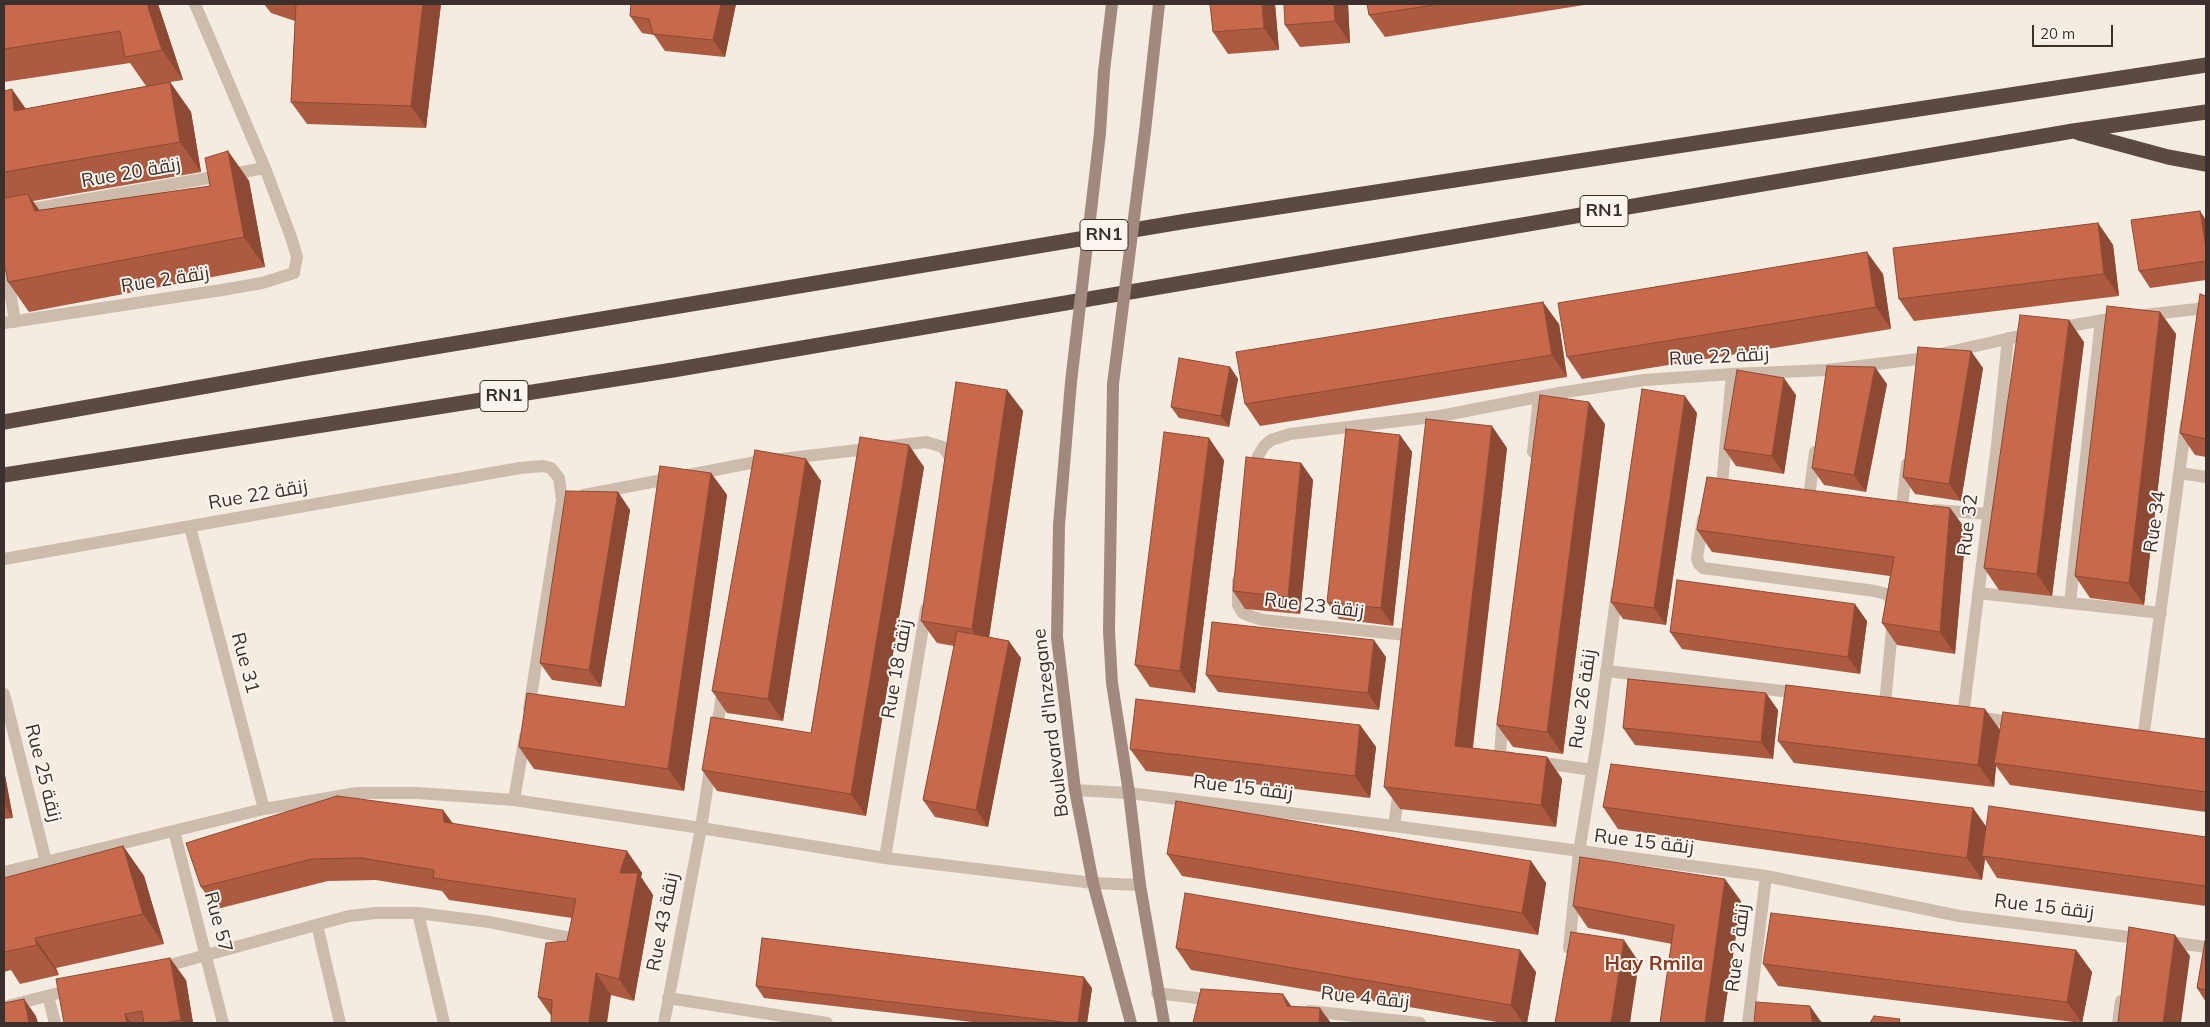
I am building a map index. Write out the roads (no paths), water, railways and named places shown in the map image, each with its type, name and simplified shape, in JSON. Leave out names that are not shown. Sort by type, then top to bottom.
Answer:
[{"type":"highway","points":[[2086,83],[2206,57]]},
{"type":"highway","name":"RN1","points":[[4,422],[293,371],[1187,221],[2206,65]]},
{"type":"highway","name":"RN1","points":[[4,475],[673,370],[2073,131],[2206,112]]},
{"type":"highway","points":[[2073,131],[2168,157],[2206,164]]},
{"type":"street","name":"Rue 2 زنقة","points":[[10,322],[222,290],[283,278],[294,273],[297,257],[292,237],[265,168],[195,4]]},
{"type":"street","name":"Boulevard d'Inzegane","points":[[1112,4],[1104,70],[1100,133],[1071,382],[1059,525],[1057,637],[1076,790],[1093,883],[1131,1023]]},
{"type":"street","points":[[1159,4],[1113,384],[1110,631],[1112,683],[1129,793],[1140,885],[1157,993],[1164,1023]]},
{"type":"street","name":"Rue 20 زنقة","points":[[4,214],[265,168]]},
{"type":"street","points":[[4,254],[10,322]]},
{"type":"street","name":"Rue 22 زنقة","points":[[1252,490],[1260,451],[1271,440],[1290,434],[1439,421],[1538,397],[1732,374],[1826,375],[1918,364],[2008,338],[2101,320],[2202,312]]},
{"type":"street","points":[[2070,603],[2101,320]]},
{"type":"street","name":"Rue 32","points":[[2008,338],[1978,593],[1958,715],[2029,724]]},
{"type":"street","points":[[1722,485],[1732,374]]},
{"type":"street","points":[[1531,464],[1538,397]]},
{"type":"street","name":"Rue 34","points":[[2143,739],[2188,406]]},
{"type":"street","points":[[1809,497],[1817,438]]},
{"type":"street","points":[[514,800],[562,500],[755,466],[926,442],[937,444],[950,457],[948,479]]},
{"type":"street","points":[[1909,447],[1907,507],[1988,514]]},
{"type":"street","name":"Rue 22 زنقة","points":[[4,560],[520,468],[543,466],[551,468],[559,478],[562,500]]},
{"type":"street","points":[[2180,473],[2206,477]]},
{"type":"street","points":[[1708,490],[1722,485],[1743,488]]},
{"type":"street","points":[[1705,506],[1697,558],[1703,568],[1875,591],[1886,594],[1892,600],[1894,608],[1886,704]]},
{"type":"street","name":"Rue 31","points":[[190,527],[264,809]]},
{"type":"street","name":"Rue 26 زنقة","points":[[1567,960],[1579,852],[1619,574]]},
{"type":"street","name":"Rue 23 زنقة","points":[[1239,575],[1238,605],[1243,613],[1250,616],[1263,620],[1416,636]]},
{"type":"street","name":"Rue 18 زنقة","points":[[885,858],[929,592]]},
{"type":"street","points":[[1978,593],[2161,613]]},
{"type":"street","name":"Rue 43 زنقة","points":[[664,1023],[701,828],[726,671]]},
{"type":"street","points":[[1606,671],[1811,695]]},
{"type":"street","name":"Rue 25 زنقة","points":[[4,694],[46,862]]},
{"type":"street","points":[[1504,705],[1500,755],[1592,770]]},
{"type":"street","points":[[1394,826],[1400,778]]},
{"type":"street","name":"Rue 15 زنقة","points":[[1076,790],[1129,793],[1394,826],[1766,876],[1958,916],[2129,942],[2206,947]]},
{"type":"street","points":[[4,872],[264,809],[357,793],[418,793],[514,800],[885,858],[1093,883],[1140,885]]},
{"type":"street","name":"Rue 57","points":[[174,831],[208,955],[223,1023]]},
{"type":"street","name":"Rue 2 زنقة","points":[[1748,1023],[1766,876]]},
{"type":"street","points":[[143,972],[349,916],[376,913],[418,914],[489,922],[570,938]]},
{"type":"street","points":[[418,914],[444,1023]]},
{"type":"street","points":[[317,925],[340,1023]]},
{"type":"street","points":[[2118,1023],[2123,985]]},
{"type":"street","points":[[4,1008],[86,986]]},
{"type":"street","points":[[1157,993],[1225,1001]]},
{"type":"street","points":[[48,996],[55,1023]]},
{"type":"street","points":[[668,998],[753,1017],[827,1023]]},
{"type":"street","name":"Rue 4 زنقة","points":[[1293,1009],[1370,1021],[1420,1023]]},
{"type":"district","name":"Hay Rmila","points":[[1654,964]]}]
